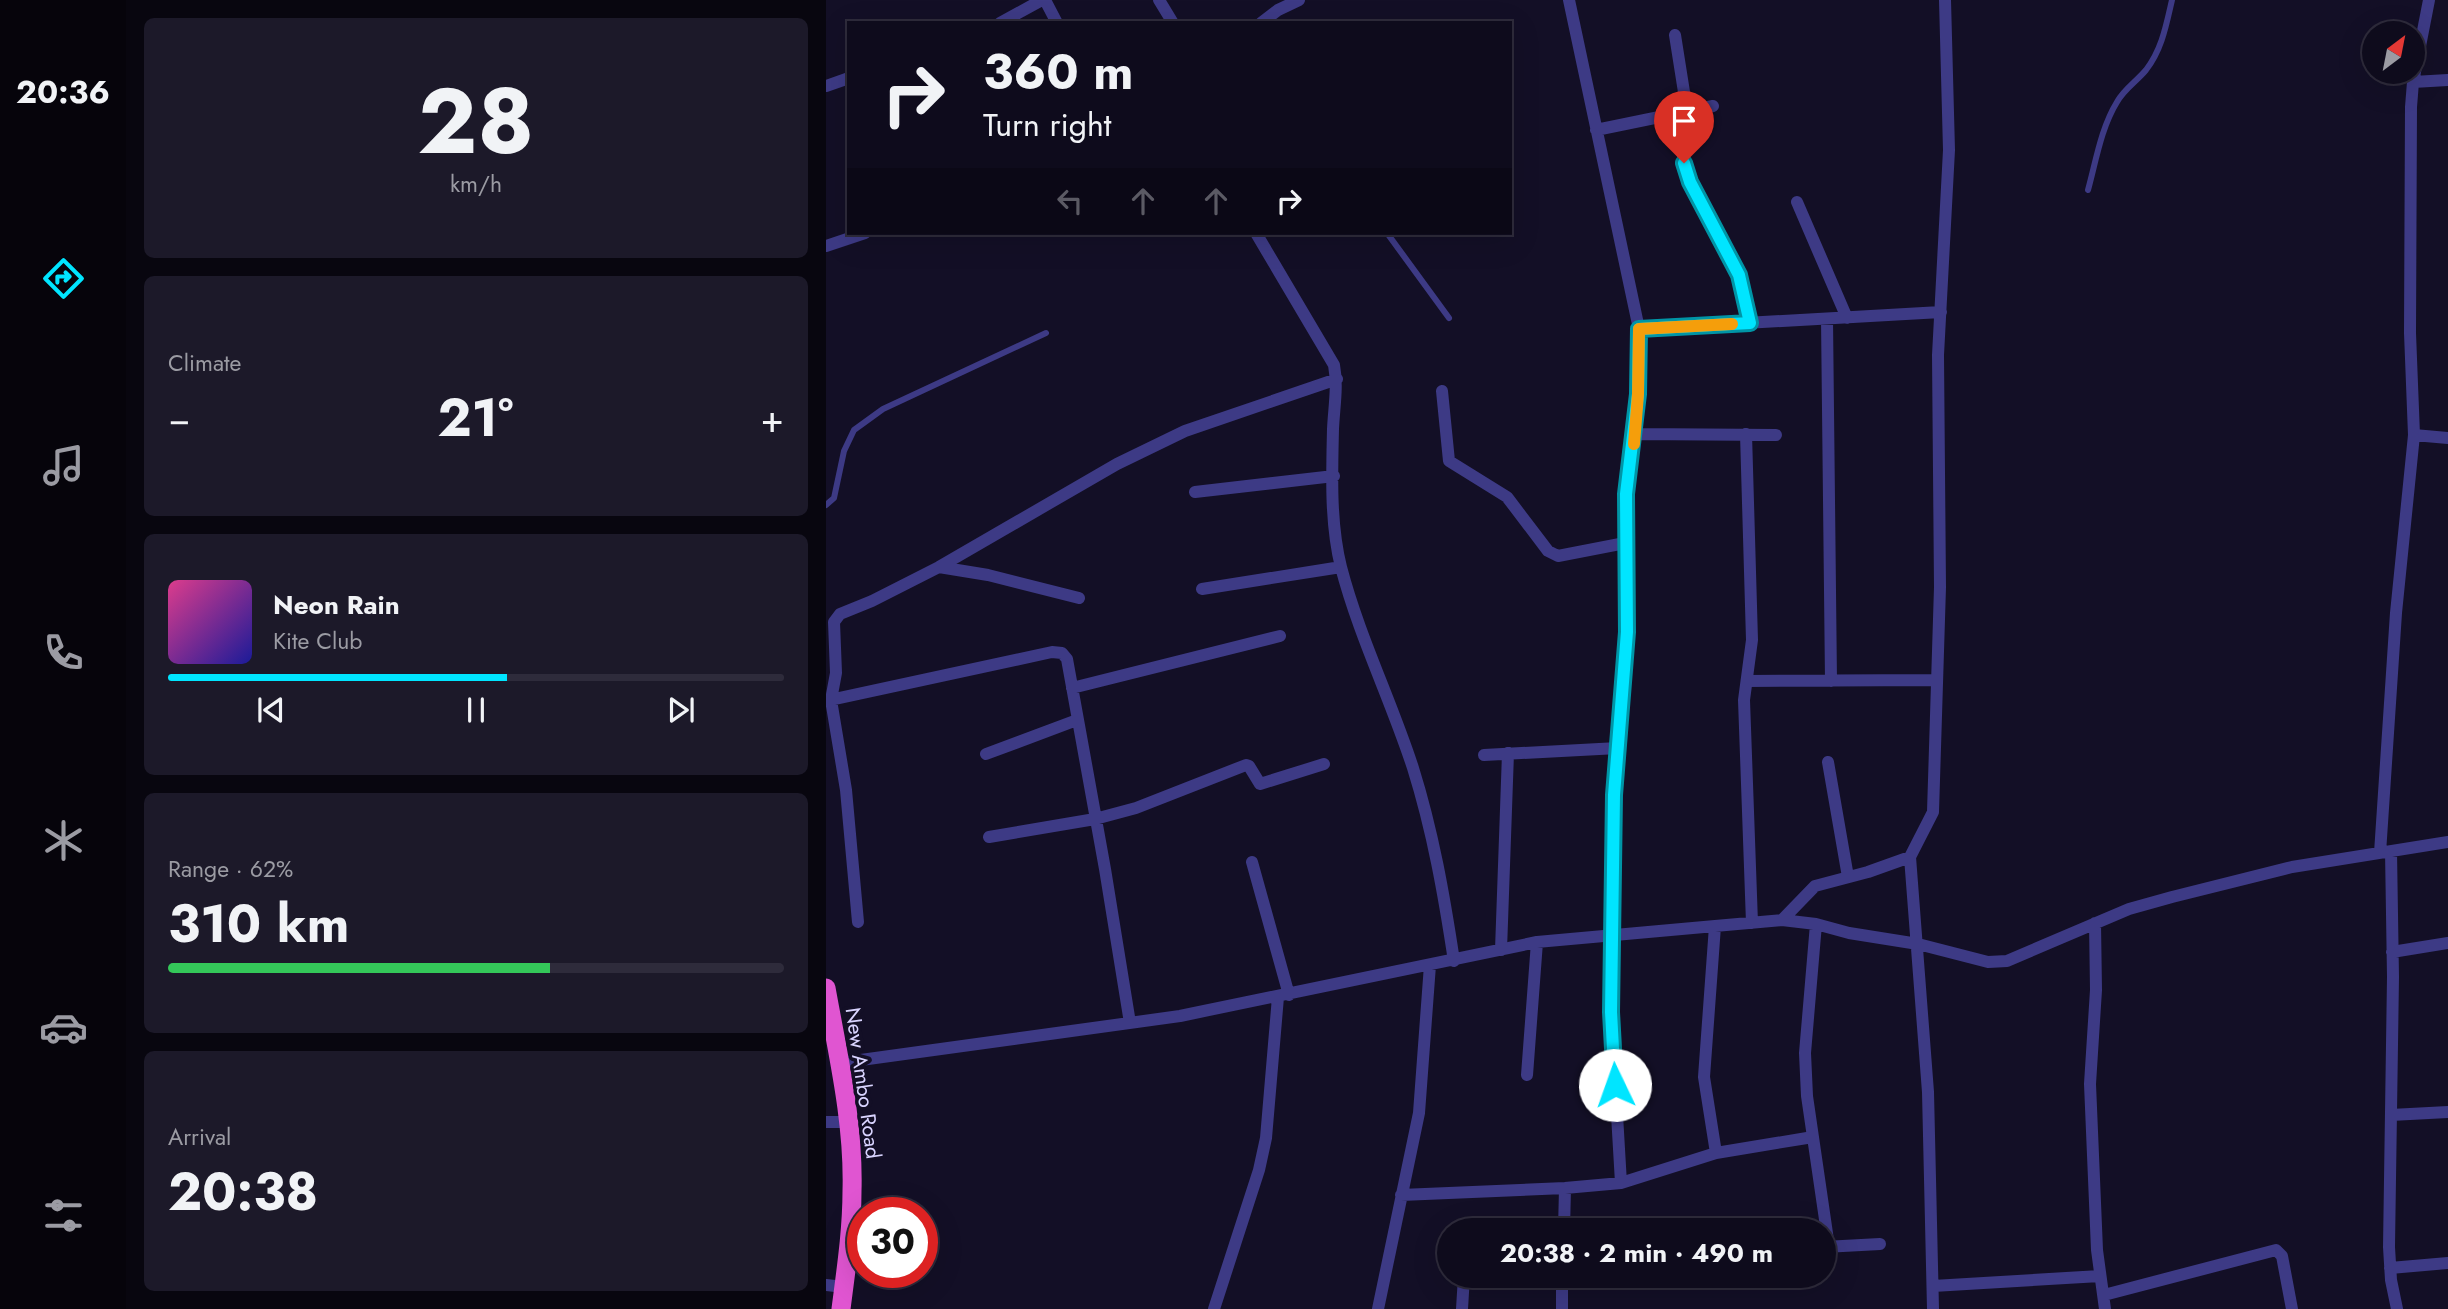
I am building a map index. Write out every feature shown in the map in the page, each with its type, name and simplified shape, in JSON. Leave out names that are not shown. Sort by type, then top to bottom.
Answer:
[{"type":"highway","name":"New Ambo Road","points":[[826,988],[848,1122],[852,1191],[835,1286],[841,1309]]},
{"type":"street","points":[[1004,21],[1044,0],[1056,21]]},
{"type":"street","points":[[1159,0],[1172,21]]},
{"type":"street","points":[[1262,21],[1274,5],[1299,0]]},
{"type":"street","points":[[1569,0],[1639,329],[1635,434],[1626,494],[1627,632],[1614,795],[1611,1012],[1621,1183]]},
{"type":"street","points":[[1933,1309],[1928,1092],[1910,857],[1933,812],[1940,587],[1938,355],[1949,150],[1945,0]]},
{"type":"street","points":[[2425,21],[2429,0]]},
{"type":"street","points":[[1675,35],[1687,111]]},
{"type":"street","points":[[826,86],[847,79]]},
{"type":"street","points":[[2426,81],[2448,80]]},
{"type":"street","points":[[2397,1309],[2390,1268],[2392,952],[2385,852],[2396,613],[2413,435],[2410,333],[2413,84]]},
{"type":"street","points":[[1596,130],[1713,106]]},
{"type":"street","points":[[1672,115],[1690,182],[1739,275],[1750,323]]},
{"type":"street","points":[[1797,202],[1847,318]]},
{"type":"street","points":[[826,246],[859,235]]},
{"type":"street","points":[[1257,235],[1334,365],[1337,379],[1333,427],[1334,516],[1341,567],[1363,636],[1412,767],[1436,849],[1454,961]]},
{"type":"street","points":[[1639,329],[1941,312]]},
{"type":"street","points":[[1827,319],[1831,681]]},
{"type":"street","points":[[858,922],[846,790],[828,700],[836,673],[834,622],[839,614],[872,601],[939,567],[1117,464],[1185,430],[1337,379]]},
{"type":"street","points":[[1442,391],[1449,461],[1507,497],[1548,551],[1558,556],[1625,543]]},
{"type":"street","points":[[1635,434],[1776,435]]},
{"type":"street","points":[[1746,434],[1752,640],[1744,700],[1752,923]]},
{"type":"street","points":[[2413,435],[2448,438]]},
{"type":"street","points":[[1195,492],[1334,476]]},
{"type":"street","points":[[939,567],[988,575],[1079,598]]},
{"type":"street","points":[[1202,589],[1341,567]]},
{"type":"street","points":[[1072,688],[1280,636]]},
{"type":"street","points":[[828,700],[1052,652],[1062,653],[1067,659],[1130,1023]]},
{"type":"street","points":[[1747,681],[1937,680]]},
{"type":"street","points":[[986,754],[1077,720]]},
{"type":"street","points":[[1484,755],[1618,748]]},
{"type":"street","points":[[1501,950],[1508,753]]},
{"type":"street","points":[[1828,762],[1848,877]]},
{"type":"street","points":[[989,837],[1095,819],[1155,802],[1246,765],[1250,766],[1260,784],[1324,764]]},
{"type":"street","points":[[839,1063],[1180,1016],[1537,942],[1783,920],[1918,944],[1988,962],[2007,961],[2140,906],[2279,870],[2448,842]]},
{"type":"street","points":[[1783,920],[1812,888],[1910,857]]},
{"type":"street","points":[[1214,1309],[1259,1170],[1266,1138],[1283,996],[1252,862]]},
{"type":"street","points":[[2095,923],[2096,990],[2090,1084],[2093,1186],[2105,1309]]},
{"type":"street","points":[[1816,924],[1805,1053],[1807,1096],[1823,1218]]},
{"type":"street","points":[[1715,926],[1704,1077],[1716,1153]]},
{"type":"street","points":[[1527,1075],[1537,942]]},
{"type":"street","points":[[2392,952],[2448,943]]},
{"type":"street","points":[[1378,1309],[1419,1113],[1430,965]]},
{"type":"street","points":[[2391,1115],[2448,1112]]},
{"type":"street","points":[[826,1122],[848,1122]]},
{"type":"street","points":[[1401,1195],[1621,1183],[1716,1153],[1813,1137]]},
{"type":"street","points":[[1564,1218],[1565,1188]]},
{"type":"street","points":[[1836,1246],[1880,1244]]},
{"type":"street","points":[[2104,1295],[2276,1250],[2282,1256],[2292,1309]]},
{"type":"street","points":[[2390,1268],[2448,1263]]},
{"type":"street","points":[[1933,1286],[2100,1276]]},
{"type":"street","points":[[1462,1309],[1463,1288]]},
{"type":"street","points":[[1562,1288],[1562,1309]]},
{"type":"lane","points":[[2088,190],[2110,115],[2124,91],[2138,79],[2155,56],[2164,37],[2172,0]]},
{"type":"lane","points":[[1388,235],[1449,318]]},
{"type":"lane","points":[[826,505],[834,498],[844,451],[854,430],[883,409],[1046,332]]},
{"type":"slow traffic","points":[[1634,444],[1639,329],[1732,324]]},
{"type":"route","points":[[1615,1085],[1611,1012],[1614,795],[1627,632],[1626,494],[1638,394],[1639,329],[1750,323],[1739,275],[1690,182],[1684,163]]}]
